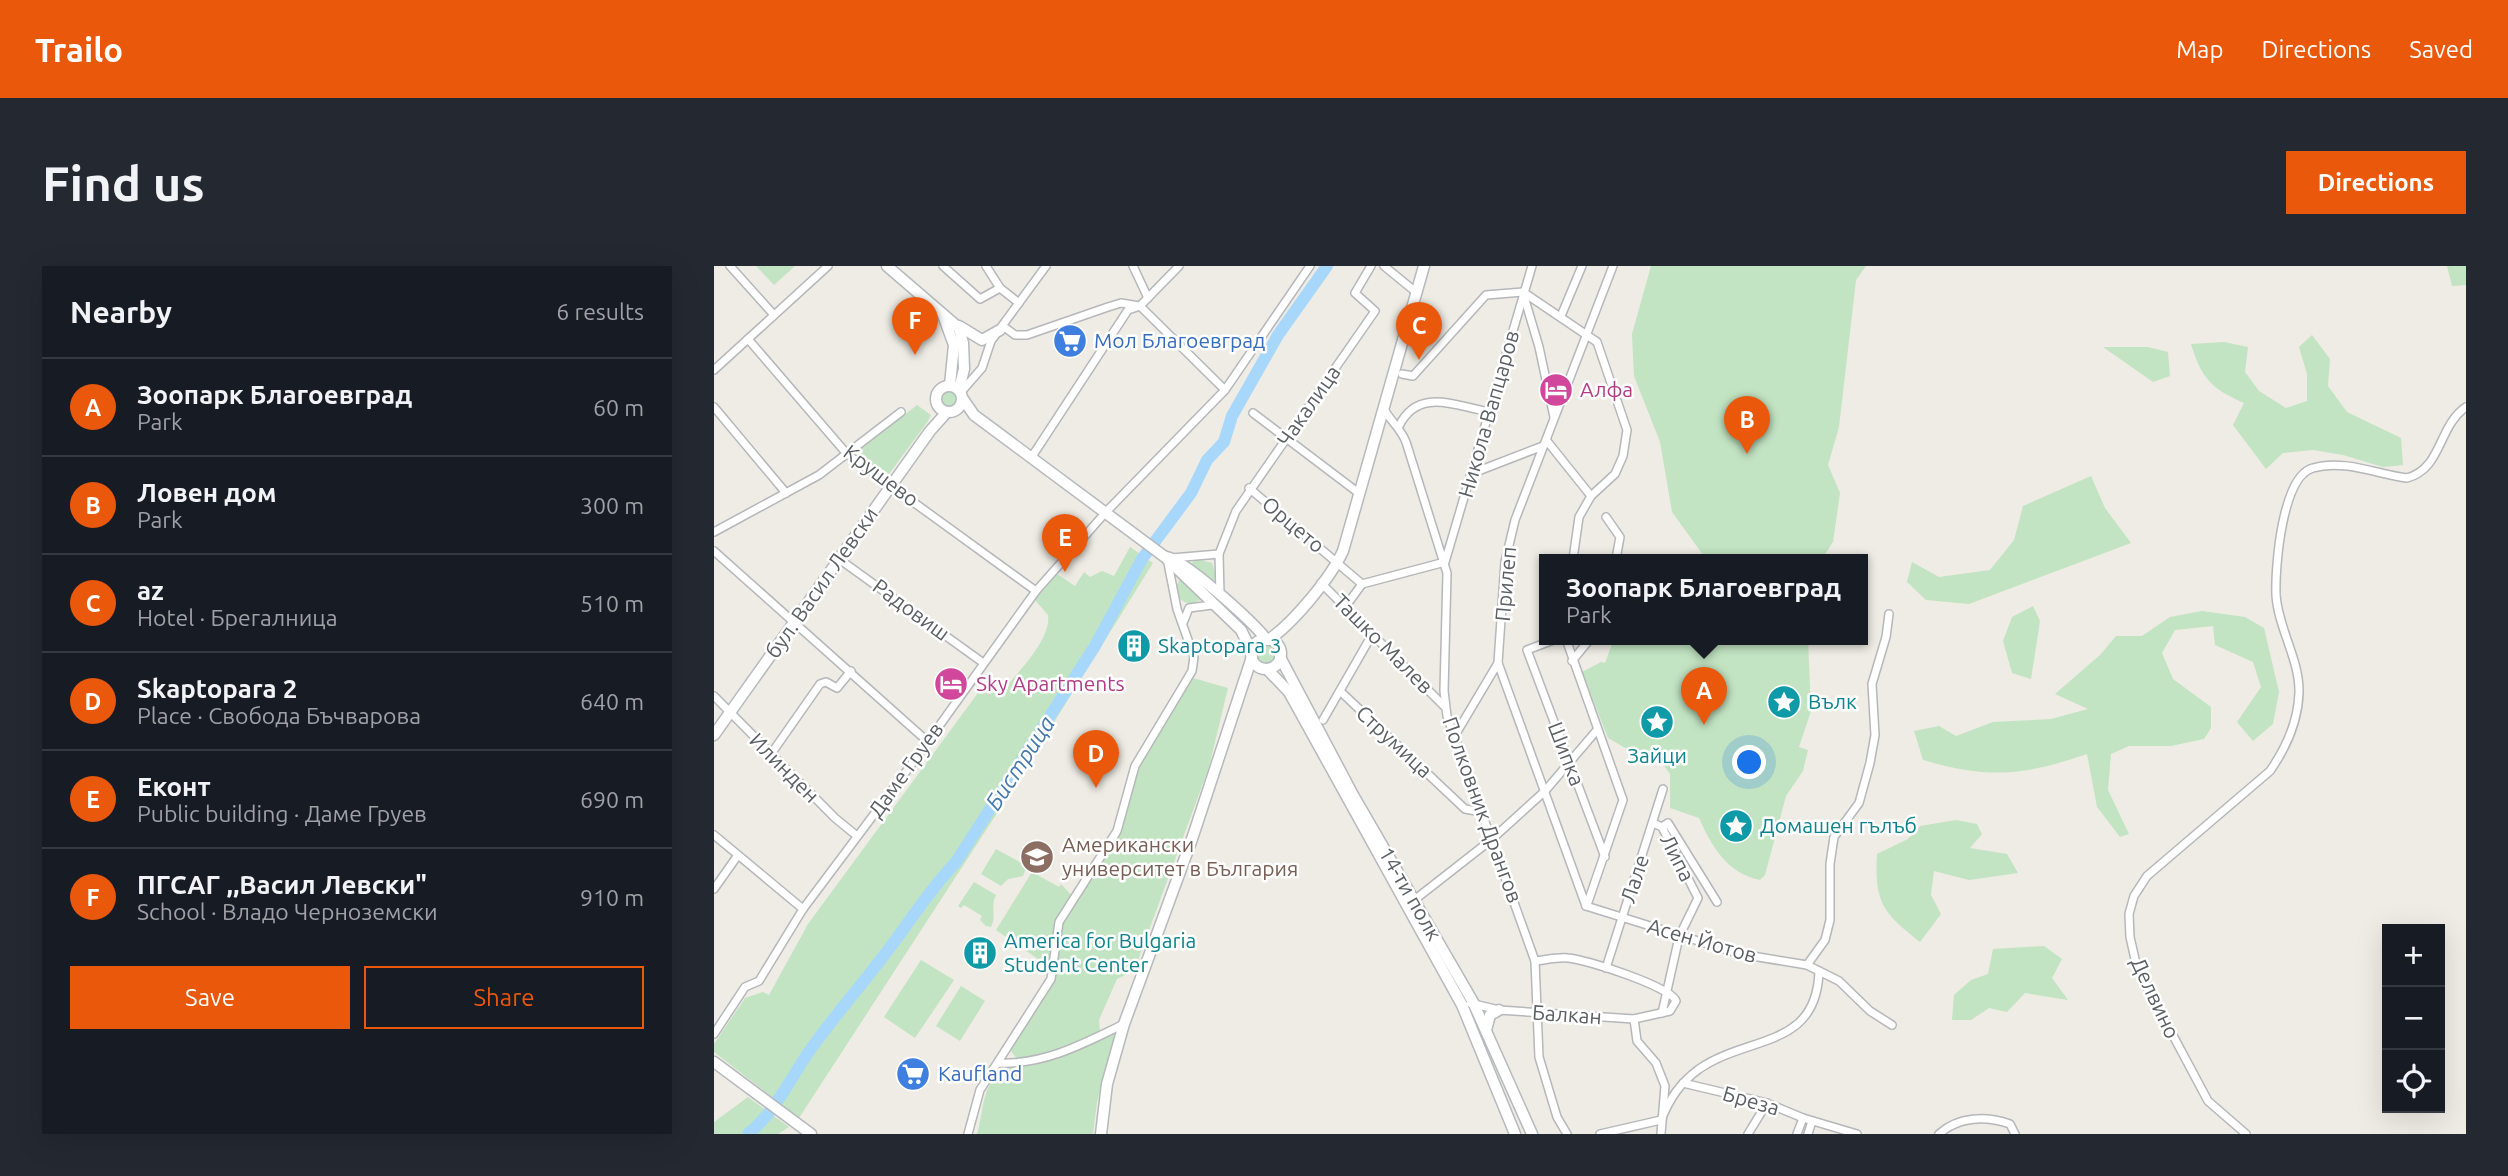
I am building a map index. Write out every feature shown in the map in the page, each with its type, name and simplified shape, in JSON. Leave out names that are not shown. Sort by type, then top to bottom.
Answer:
[{"type":"street","points":[[730,266],[774,315]]},
{"type":"street","points":[[714,370],[828,266]]},
{"type":"street","points":[[887,266],[943,315],[982,340],[1002,328]]},
{"type":"street","points":[[943,266],[980,299],[1000,288]]},
{"type":"street","points":[[986,266],[1000,288],[1019,303]]},
{"type":"street","points":[[958,391],[982,368],[991,341],[1045,266]]},
{"type":"street","points":[[1133,266],[1147,298]]},
{"type":"street","points":[[1031,458],[1126,312],[1140,306],[1179,266]]},
{"type":"street","name":"Даме Груев","points":[[714,1034],[746,987],[759,981],[803,909],[1035,591],[1106,512],[1225,390],[1310,266]]},
{"type":"street","name":"Чакалица","points":[[1220,596],[1219,554],[1226,531],[1249,488],[1288,438],[1375,311],[1355,293],[1371,266]]},
{"type":"street","points":[[1384,266],[1417,293]]},
{"type":"street","points":[[1101,1134],[1107,1084],[1124,1024],[1192,839],[1256,643],[1267,640],[1290,621],[1338,563],[1424,266]]},
{"type":"street","name":"Никола Вапцаров","points":[[1445,562],[1532,266]]},
{"type":"street","points":[[1561,316],[1582,266]]},
{"type":"street","name":"Прилеп","points":[[1586,905],[1498,663],[1505,562],[1515,520],[1586,332],[1614,266]]},
{"type":"street","points":[[1523,292],[1539,347],[1554,419]]},
{"type":"street","points":[[1402,374],[1413,376],[1486,295],[1523,292],[1598,342],[1627,430],[1623,457],[1615,474],[1591,496],[1579,517],[1574,554]]},
{"type":"street","points":[[1002,328],[1015,335],[1027,335],[1121,303],[1140,306],[1225,390]]},
{"type":"street","points":[[943,315],[954,345],[958,391],[974,415],[1220,596],[1280,653]]},
{"type":"street","points":[[947,410],[964,374],[963,343],[956,324]]},
{"type":"street","name":"Крушево","points":[[748,339],[847,454],[1035,591]]},
{"type":"street","points":[[958,391],[942,387],[937,394],[947,410],[974,415]]},
{"type":"street","points":[[1399,426],[1406,413],[1417,404],[1431,402],[1490,412]]},
{"type":"street","points":[[714,407],[786,493]]},
{"type":"street","name":"Делвино","points":[[2246,1134],[2208,1101],[2145,986],[2137,968],[2130,937],[2129,914],[2134,896],[2147,876],[2270,771],[2284,752],[2295,718],[2299,692],[2297,672],[2276,596],[2279,552],[2295,481],[2309,468],[2327,465],[2407,478],[2419,475],[2430,464],[2450,422],[2466,407]]},
{"type":"street","name":"Полковник Дрангов","points":[[1384,409],[1399,426],[1445,562],[1448,587],[1444,706],[1535,961],[1536,1013],[1542,1073],[1557,1117],[1567,1134]]},
{"type":"street","name":"бул. Васил Левски","points":[[714,735],[947,410]]},
{"type":"street","points":[[714,532],[786,493],[847,454],[901,412]]},
{"type":"street","points":[[1253,413],[1360,494]]},
{"type":"street","points":[[1473,473],[1545,444],[1591,496]]},
{"type":"street","name":"Орцето","points":[[1249,488],[1362,584]]},
{"type":"street","points":[[1606,517],[1620,537],[1616,554]]},
{"type":"street","points":[[714,551],[927,741]]},
{"type":"street","points":[[1168,560],[1219,554]]},
{"type":"street","points":[[1174,595],[1182,570],[1200,556]]},
{"type":"street","points":[[1200,556],[1215,563],[1218,575]]},
{"type":"street","name":"Радовиш","points":[[839,559],[982,662]]},
{"type":"street","points":[[968,1134],[980,1090],[1051,979],[1059,922],[1117,831],[1132,772],[1192,671],[1194,657],[1174,595],[1168,560]]},
{"type":"street","points":[[1346,606],[1362,584],[1445,562]]},
{"type":"street","points":[[1182,570],[1212,605],[1245,635],[1256,665],[1266,669]]},
{"type":"street","name":"Ташко Малев","points":[[1321,583],[1444,706]]},
{"type":"street","points":[[1174,595],[1192,607]]},
{"type":"street","points":[[1183,627],[1185,612],[1192,607],[1212,605]]},
{"type":"street","points":[[1807,965],[1825,940],[1830,920],[1830,864],[1834,837],[1859,803],[1870,763],[1875,735],[1872,684],[1886,637],[1889,614]]},
{"type":"street","points":[[1236,701],[1266,669],[1275,666],[1290,621]]},
{"type":"street","points":[[1323,720],[1373,633]]},
{"type":"street","name":"Шипка","points":[[1540,645],[1527,650],[1605,858]]},
{"type":"street","points":[[1568,645],[1623,800],[1605,858],[1586,905]]},
{"type":"street","points":[[1572,661],[1585,645]]},
{"type":"street","name":"14-ти полк","points":[[1280,653],[1413,901],[1473,1002],[1532,1134]]},
{"type":"street","points":[[1454,737],[1498,663]]},
{"type":"street","name":"14-ти полк","points":[[1266,669],[1289,692],[1462,1005],[1515,1134]]},
{"type":"street","points":[[771,754],[820,684],[826,682],[837,688],[851,671]]},
{"type":"street","name":"Струмица","points":[[1340,691],[1465,809],[1482,812]]},
{"type":"street","name":"Илинден","points":[[714,696],[857,836]]},
{"type":"street","points":[[1413,901],[1491,840],[1545,791],[1597,730]]},
{"type":"street","name":"Лале","points":[[1606,968],[1663,789]]},
{"type":"street","name":"Липа","points":[[1653,823],[1662,827],[1698,898],[1679,937]]},
{"type":"street","points":[[1662,827],[1668,823],[1717,902]]},
{"type":"street","points":[[714,835],[803,909]]},
{"type":"street","points":[[714,889],[738,855]]},
{"type":"street","name":"Асен Йотов","points":[[1586,905],[1679,937],[1740,954],[1807,965],[1839,982],[1870,1012],[1892,1025]]},
{"type":"street","points":[[1535,961],[1568,958],[1606,968],[1667,990],[1676,1001],[1670,1011],[1662,1013],[1667,990],[1679,937]]},
{"type":"street","points":[[1661,1119],[1672,1094],[1701,1068],[1782,1034],[1801,1021],[1812,1009],[1818,992],[1819,971]]},
{"type":"street","points":[[1462,1005],[1473,1002]]},
{"type":"street","name":"Балкан","points":[[1473,1002],[1499,1010],[1634,1020],[1662,1013]]},
{"type":"street","points":[[1486,1031],[1490,1016],[1499,1010]]},
{"type":"street","points":[[1634,1020],[1637,1041],[1656,1063],[1665,1086],[1661,1134]]},
{"type":"street","points":[[998,1063],[1028,1062],[1070,1051],[1124,1024]]},
{"type":"street","points":[[714,1062],[811,1134]]},
{"type":"street","name":"Бреза","points":[[1683,1083],[1767,1102],[1803,1118],[1857,1134]]},
{"type":"street","points":[[1748,1134],[1767,1102]]},
{"type":"street","points":[[1797,1134],[1803,1118]]},
{"type":"street","points":[[1600,1134],[1661,1119]]},
{"type":"street","points":[[1939,1134],[1962,1120],[1990,1119],[2010,1124],[2015,1134]]},
{"type":"street","points":[[1808,1134],[1812,1121]]},
{"type":"green space","points":[[756,266],[795,266],[774,285]]},
{"type":"green space","points":[[1651,266],[1866,266],[1856,280],[1839,427],[1828,465],[1840,493],[1833,542],[1825,554],[1702,554],[1672,512],[1660,442],[1634,376],[1632,334]]},
{"type":"green space","points":[[2447,266],[2466,266],[2466,285],[2452,286]]},
{"type":"green space","points":[[2312,335],[2330,359],[2328,386],[2347,412],[2401,438],[2403,465],[2383,467],[2343,455],[2313,450],[2283,453],[2266,469],[2233,425],[2244,403],[2224,393],[2209,381],[2199,366],[2191,344],[2224,342],[2248,347],[2245,372],[2259,391],[2286,408],[2307,401],[2307,374],[2299,347]]},
{"type":"green space","points":[[2103,347],[2148,347],[2168,352],[2170,376],[2153,382]]},
{"type":"green space","points":[[949,388],[957,391],[960,399],[957,407],[949,410],[941,407],[938,399],[941,391]]},
{"type":"green space","points":[[917,405],[931,415],[889,474],[857,458],[857,452]]},
{"type":"green space","points":[[2091,476],[2105,508],[2131,543],[1969,604],[1926,600],[1907,582],[1912,562],[1939,577],[1990,570],[2014,540],[2023,506]]},
{"type":"green space","points":[[1130,547],[1153,563],[1005,801],[799,1118],[714,1052],[714,1044],[745,998],[763,992],[769,995],[808,924],[986,682],[1001,692],[1032,656],[1048,625],[1048,615],[1035,600],[1057,574],[1075,586],[1084,572],[1090,577],[1102,571],[1114,576]]},
{"type":"green space","points":[[1197,559],[1212,563],[1216,575],[1213,583],[1189,565]]},
{"type":"green space","points":[[1180,579],[1203,599],[1189,604],[1179,599],[1176,587]]},
{"type":"green space","points":[[2033,606],[2040,621],[2031,679],[2012,673],[2003,641],[2012,617]]},
{"type":"green space","points":[[2202,611],[2245,617],[2264,628],[2279,692],[2273,724],[2253,741],[2237,722],[2261,687],[2253,662],[2215,645],[2213,626],[2175,630],[2162,653],[2173,679],[2211,707],[2211,728],[2204,739],[2171,746],[2129,746],[2111,754],[2108,790],[2129,834],[2120,837],[2097,807],[2087,754],[2044,767],[2005,772],[1967,770],[1923,760],[1914,731],[1939,726],[1956,736],[1993,722],[2051,719],[2088,709],[2055,694],[2100,655],[2116,636],[2142,636],[2170,617]]},
{"type":"green space","points":[[1266,642],[1274,646],[1278,654],[1274,662],[1266,666],[1258,662],[1254,654],[1258,646]]},
{"type":"green space","points":[[1612,645],[1808,645],[1811,711],[1799,747],[1808,750],[1803,771],[1786,796],[1765,875],[1760,880],[1738,871],[1722,857],[1699,818],[1670,808],[1670,774],[1656,754],[1627,749],[1608,738],[1582,672],[1601,662],[1605,663]]},
{"type":"green space","points":[[1193,678],[1228,688],[1209,767],[1134,971],[1117,979],[1099,1020],[1100,1032],[1069,1048],[1017,1059],[1011,1051],[1013,1046],[1057,972],[1062,924],[1121,828],[1135,774]]},
{"type":"green space","points":[[1956,820],[1977,824],[1982,834],[1970,848],[2007,854],[2018,873],[1969,880],[1934,871],[1931,895],[1941,914],[1920,942],[1897,923],[1884,905],[1877,884],[1877,854],[1908,839],[1920,826]]},
{"type":"green space","points":[[996,849],[1027,866],[1023,876],[1008,879],[1001,886],[981,874]]},
{"type":"green space","points":[[1032,872],[1059,887],[1061,884],[1072,896],[1055,925],[1051,968],[996,930]]},
{"type":"green space","points":[[974,882],[996,895],[991,927],[980,920],[982,916],[964,905],[961,908],[958,906]]},
{"type":"green space","points":[[2044,946],[2062,959],[2052,978],[2068,1000],[2025,993],[2007,1012],[1989,1008],[1971,1020],[1952,1020],[1954,995],[1971,980],[1988,974],[1993,949]]},
{"type":"green space","points":[[921,960],[954,980],[915,1038],[884,1017]]},
{"type":"green space","points":[[961,986],[985,1001],[960,1041],[936,1026]]},
{"type":"green space","points":[[1116,1034],[1097,1102],[1093,1134],[977,1134],[987,1091],[1003,1068],[1061,1056]]},
{"type":"green space","points":[[748,1097],[789,1127],[778,1134],[714,1134],[714,1122]]},
{"type":"waterway","name":"Бистрица","points":[[748,1134],[774,1106],[819,1038],[956,862],[1095,646],[1142,559],[1191,493],[1207,460],[1224,442],[1232,416],[1278,335],[1327,266]]},
{"type":"place","name":"Мол Благоевград","points":[[1070,341]]},
{"type":"place","name":"ПГСАГ ,,Васил Левски\"","points":[[915,355]]},
{"type":"place","name":"az","points":[[1419,360]]},
{"type":"place","name":"Алфа","points":[[1556,390]]},
{"type":"place","name":"Ловен дом","points":[[1747,454]]},
{"type":"place","name":"Еконт","points":[[1065,572]]},
{"type":"place","name":"Skaptopara 3","points":[[1134,646]]},
{"type":"place","name":"Sky Apartments","points":[[951,684]]},
{"type":"place","name":"Вълк","points":[[1784,702]]},
{"type":"place","name":"Зайци","points":[[1657,722]]},
{"type":"place","name":"Зоопарк Благоевград","points":[[1704,725]]},
{"type":"place","name":"Skaptopara 2","points":[[1096,788]]},
{"type":"place","name":"Домашен гълъб","points":[[1736,826]]},
{"type":"place","name":"Американски университет в България","points":[[1037,857]]},
{"type":"place","name":"America for Bulgaria Student Center","points":[[980,953]]},
{"type":"place","name":"Kaufland","points":[[913,1074]]}]
